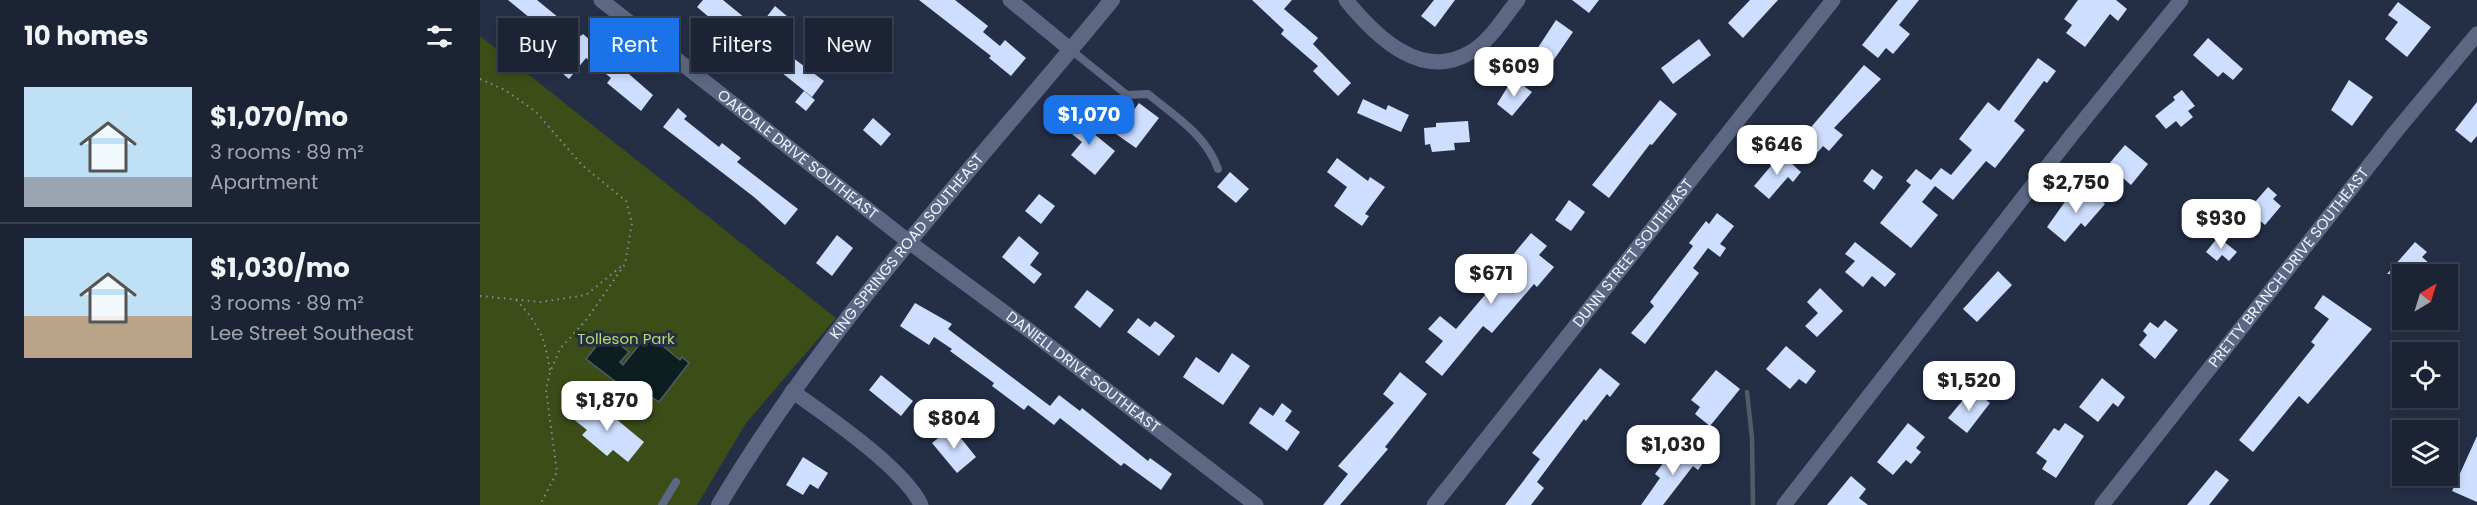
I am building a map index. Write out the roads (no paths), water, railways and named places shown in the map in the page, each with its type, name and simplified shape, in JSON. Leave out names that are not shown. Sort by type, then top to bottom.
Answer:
[{"type":"street","name":"OAKDALE DRIVE SOUTHEAST","points":[[601,0],[909,242]]},
{"type":"street","points":[[1010,0],[1071,50]]},
{"type":"street","name":"KING SPRINGS ROAD SOUTHEAST","points":[[719,505],[792,391],[909,242],[1112,0]]},
{"type":"street","points":[[1346,0],[1366,25],[1397,50],[1425,62],[1449,62],[1472,51],[1496,28],[1518,0]]},
{"type":"street","name":"DUNN STREET SOUTHEAST","points":[[1434,505],[1833,0]]},
{"type":"street","points":[[1784,505],[2071,136],[2181,0]]},
{"type":"street","name":"PRETTY BRANCH DRIVE SOUTHEAST","points":[[2102,505],[2397,130],[2477,34]]},
{"type":"street","name":"DANIELL DRIVE SOUTHEAST","points":[[909,242],[1256,505]]},
{"type":"street","points":[[792,391],[895,471],[916,494],[921,505]]},
{"type":"lane","points":[[1071,50],[1127,95],[1148,94],[1201,138],[1213,154],[1218,169]]},
{"type":"lane","points":[[662,505],[676,482]]},
{"type":"waterway","points":[[1747,392],[1752,438],[1753,505]]},
{"type":"park label","name":"Tolleson Park","points":[[626,339]]}]
